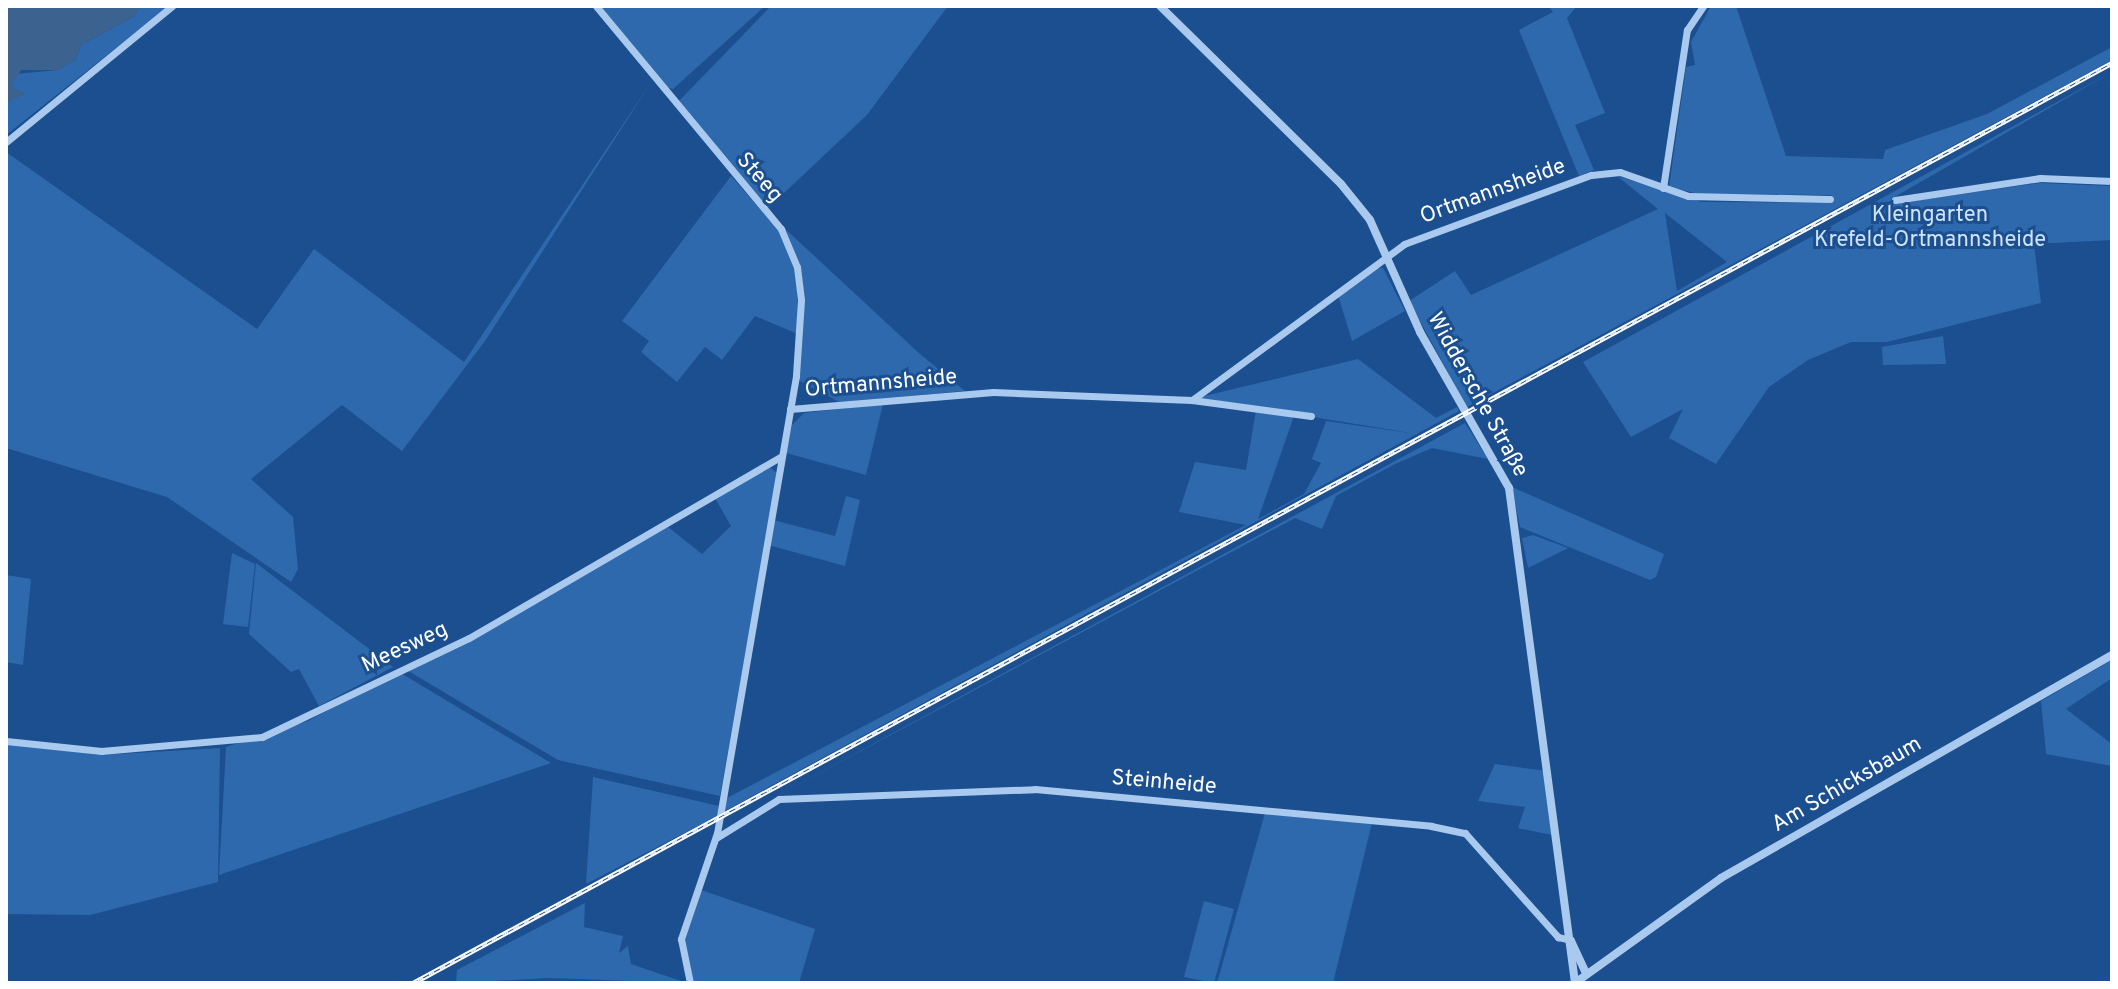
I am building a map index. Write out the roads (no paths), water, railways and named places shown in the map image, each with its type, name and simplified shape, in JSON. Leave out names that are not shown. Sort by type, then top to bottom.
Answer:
[{"type":"street","points":[[6,142],[172,6]]},
{"type":"street","name":"Steeg","points":[[596,6],[791,247],[801,300],[790,409]]},
{"type":"street","name":"Widdersche Straße","points":[[1160,6],[1341,184],[1387,255],[1420,332],[1509,488],[1571,940]]},
{"type":"street","points":[[1663,188],[1687,30],[1703,6]]},
{"type":"street","name":"Ortmannsheide","points":[[1192,400],[1387,255],[1591,175],[1620,172],[1663,188],[1702,197],[1830,199]]},
{"type":"street","points":[[1895,200],[2040,178],[2112,181]]},
{"type":"street","name":"Ortmannsheide","points":[[716,838],[790,409],[993,392],[1192,400],[1311,416]]},
{"type":"street","name":"Meesweg","points":[[6,741],[101,751],[262,737],[469,638],[782,456]]},
{"type":"street","name":"Am Schicksbaum","points":[[1575,983],[1721,878],[2112,655]]},
{"type":"street","name":"Steinheide","points":[[716,838],[779,799],[1035,789],[1431,826],[1465,833],[1558,937],[1571,940]]},
{"type":"street","points":[[690,983],[681,939],[716,838]]},
{"type":"street","points":[[1571,940],[1586,978]]},
{"type":"street","points":[[1571,940],[1575,983]]},
{"type":"railway","points":[[413,983],[2112,63]]},
{"type":"park label","name":"Kleingarten Krefeld-Ortmannsheide","points":[[1930,228]]}]
